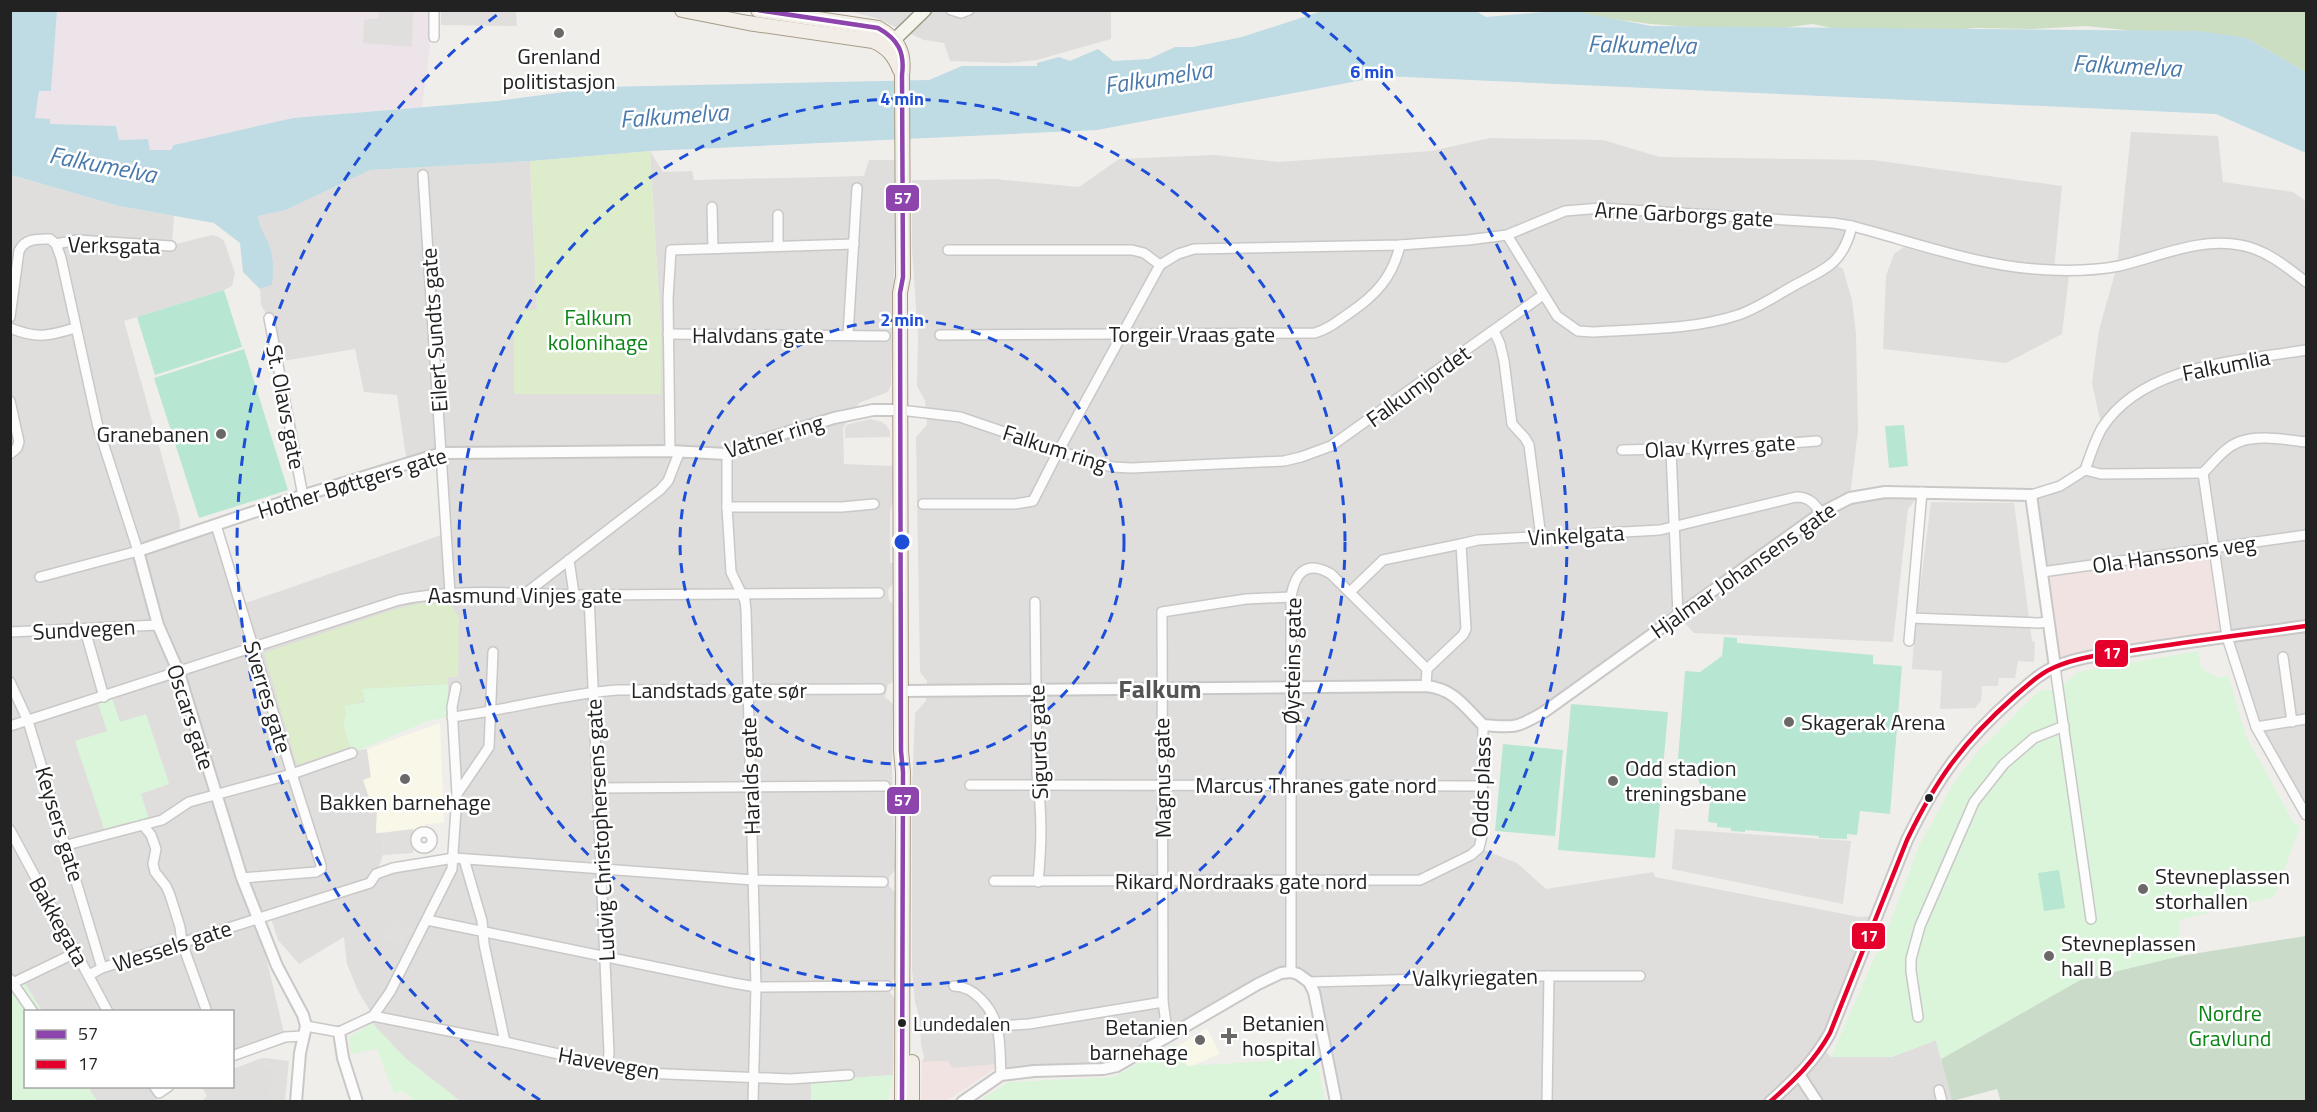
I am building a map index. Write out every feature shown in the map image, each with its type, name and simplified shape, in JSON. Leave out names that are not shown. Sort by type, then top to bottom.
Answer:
[{"type":"main road","points":[[682,10],[736,21],[890,43],[902,53],[903,277],[900,293],[905,410],[905,691],[901,751],[903,958],[912,1048],[912,1101]]},
{"type":"main road","points":[[758,10],[872,27],[888,33],[890,43]]},
{"type":"main road","points":[[890,43],[925,10]]},
{"type":"main road","points":[[902,1101],[901,976],[903,958]]},
{"type":"street","points":[[434,10],[434,37]]},
{"type":"street","points":[[951,10],[961,12],[969,10]]},
{"type":"street","name":"Eilert Sundts gate","points":[[423,175],[450,593]]},
{"type":"street","name":"Halvdans gate","points":[[848,335],[857,188]]},
{"type":"street","points":[[712,207],[712,248],[854,244]]},
{"type":"street","name":"Arne Garborgs gate","points":[[1160,265],[1178,254],[1194,249],[1400,244],[1507,235],[1565,212],[1601,208],[1852,226],[1998,266],[2054,271],[2116,266],[2204,244],[2241,245],[2259,251],[2284,265],[2307,282]]},
{"type":"street","points":[[778,215],[782,246]]},
{"type":"street","points":[[1507,235],[1557,316],[1578,331],[1593,332],[1680,326],[1720,320],[1740,314],[1827,267],[1841,256],[1848,244],[1852,226]]},
{"type":"street","name":"Verksgata","points":[[10,316],[19,251],[26,241],[77,240],[171,246]]},
{"type":"street","name":"Oscars gate","points":[[53,241],[98,427],[138,551],[158,626],[179,673],[256,919],[277,966],[299,1004],[304,1031],[296,1101]]},
{"type":"street","name":"Torgeir Vraas gate","points":[[940,335],[1315,333],[1328,328],[1378,291],[1390,273],[1400,244]]},
{"type":"street","name":"Halvdans gate","points":[[674,452],[668,334],[670,249],[712,248]]},
{"type":"street","points":[[923,504],[1027,504],[1033,501],[1039,494],[1059,450],[1160,265],[1144,253],[1132,250],[948,250]]},
{"type":"street","name":"Falkumjordet","points":[[1284,461],[1331,446],[1543,295]]},
{"type":"street","name":"St. Olavs gate","points":[[269,318],[303,496]]},
{"type":"street","points":[[10,328],[35,336],[54,335],[75,327]]},
{"type":"street","points":[[1494,331],[1504,361],[1512,424],[1529,446],[1541,537]]},
{"type":"street","name":"Halvdans gate","points":[[668,334],[885,336]]},
{"type":"street","name":"Falkumlia","points":[[2085,470],[2102,429],[2114,412],[2128,400],[2154,385],[2188,370],[2307,350]]},
{"type":"street","points":[[10,401],[18,434],[14,451]]},
{"type":"street","name":"Vatner ring","points":[[674,452],[727,454],[834,418],[873,410],[905,410]]},
{"type":"street","name":"Falkum ring","points":[[905,410],[960,417],[1102,465],[1131,468],[1284,461]]},
{"type":"street","points":[[2085,470],[2101,474],[2204,473],[2223,453],[2240,442],[2263,438],[2307,442]]},
{"type":"street","name":"Olav Kyrres gate","points":[[1622,450],[1671,450],[1817,441]]},
{"type":"street","points":[[1671,450],[1678,615]]},
{"type":"street","points":[[526,593],[660,490],[668,481],[674,452]]},
{"type":"street","name":"Hother Bøttgers gate","points":[[138,551],[441,453],[674,452]]},
{"type":"street","name":"Haralds gate","points":[[727,454],[731,572],[746,610],[756,987],[753,1101]]},
{"type":"street","name":"Hjalmar Johansens gate","points":[[1482,725],[1511,727],[1522,725],[1544,712],[1821,513],[1850,498],[1867,494],[1922,492],[2031,495],[2060,486],[2085,470]]},
{"type":"street","points":[[2204,473],[2227,637],[2256,727],[2307,815]]},
{"type":"street","points":[[1909,641],[1922,492]]},
{"type":"street","points":[[2031,495],[2091,919]]},
{"type":"street","name":"Vinkelgata","points":[[1351,591],[1383,560],[1478,540],[1660,530],[1796,497],[1805,497],[1814,503],[1821,513]]},
{"type":"street","points":[[727,507],[843,507],[874,504]]},
{"type":"street","name":"Sverres gate","points":[[216,525],[321,865],[321,869],[242,878]]},
{"type":"street","name":"Ola Hanssons veg","points":[[2042,572],[2307,535]]},
{"type":"street","points":[[1426,686],[1427,669],[1463,635],[1466,629],[1461,544]]},
{"type":"street","points":[[40,578],[138,551]]},
{"type":"street","points":[[569,560],[574,594]]},
{"type":"street","name":"Øysteins gate","points":[[1291,972],[1291,597],[1295,578],[1312,567],[1323,569],[1331,574],[1351,591],[1427,669]]},
{"type":"street","name":"Aasmund Vinjes gate","points":[[10,726],[399,600],[450,593],[589,595],[879,593]]},
{"type":"street","name":"Ludvig Christophersens gate","points":[[589,595],[599,788],[609,1053],[607,1066]]},
{"type":"street","name":"Magnus gate","points":[[1168,1038],[1163,1002],[1162,612],[1246,599],[1291,597]]},
{"type":"street","name":"Sigurds gate","points":[[1035,602],[1038,785],[1041,795],[1038,882]]},
{"type":"street","points":[[1911,618],[2048,622]]},
{"type":"street","name":"Sundvegen","points":[[10,632],[158,626]]},
{"type":"street","points":[[1770,1101],[1800,1076],[1814,1060],[1830,1034],[1907,840],[1935,785],[1965,744],[1998,711],[2040,675],[2055,667],[2096,656],[2307,626]]},
{"type":"street","points":[[85,630],[104,697]]},
{"type":"street","points":[[457,794],[489,747],[493,652]]},
{"type":"street","points":[[2283,657],[2292,722]]},
{"type":"street","name":"Keysers gate","points":[[10,682],[28,721],[102,968]]},
{"type":"street","points":[[905,691],[1426,686],[1449,692],[1482,725]]},
{"type":"street","points":[[456,687],[452,708],[459,858],[484,932],[484,945],[505,1042]]},
{"type":"street","name":"Landstads gate sør","points":[[453,717],[594,692],[880,689]]},
{"type":"street","points":[[2256,727],[2307,719]]},
{"type":"street","name":"Odds plass","points":[[1479,848],[1482,836],[1482,725]]},
{"type":"street","points":[[1918,1017],[1911,959],[1920,926],[1974,802],[2004,764],[2034,738],[2064,726]]},
{"type":"street","points":[[67,845],[162,820],[189,802],[292,774],[352,753]]},
{"type":"street","name":"Marcus Thranes gate nord","points":[[970,785],[1481,786]]},
{"type":"street","points":[[599,788],[885,786]]},
{"type":"street","points":[[143,825],[151,835],[156,849],[153,864],[155,872],[170,895],[180,927],[182,943],[207,1010]]},
{"type":"street","name":"Bakkegata","points":[[10,830],[107,1010]]},
{"type":"street","name":"Rikard Nordraaks gate nord","points":[[994,881],[1420,880],[1461,861],[1479,848]]},
{"type":"street","points":[[234,1055],[304,1031],[339,1032],[373,1016],[390,992],[459,858]]},
{"type":"street","name":"Wessels gate","points":[[89,975],[102,968],[370,883],[376,874],[393,868],[459,858],[753,880],[883,882]]},
{"type":"street","points":[[427,920],[756,987],[887,986]]},
{"type":"street","points":[[32,1010],[13,981],[75,953]]},
{"type":"street","points":[[962,1101],[1002,1076],[1034,1071],[1103,1069],[1117,1066],[1258,984],[1281,973],[1291,972],[1309,982],[1314,992],[1336,1101]]},
{"type":"street","points":[[1547,1101],[1549,976]]},
{"type":"street","name":"Valkyriegaten","points":[[1309,982],[1641,976]]},
{"type":"street","points":[[954,986],[967,988],[986,1005],[997,1026],[1002,1076]]},
{"type":"street","points":[[997,1026],[1029,1024],[1163,1002]]},
{"type":"street","name":"Havevegen","points":[[373,1016],[505,1042],[643,1073],[790,1079],[849,1075]]},
{"type":"street","points":[[339,1032],[343,1058],[357,1101]]},
{"type":"street","points":[[1800,1076],[1817,1101]]},
{"type":"street","points":[[1940,1090],[1942,1101]]},
{"type":"shaded area","points":[[57,11],[430,11],[430,47],[422,107],[293,118],[175,145],[172,150],[149,150],[148,139],[119,140],[116,126],[50,124],[35,118],[39,91],[51,91]]},
{"type":"shaded area","points":[[379,11],[413,11],[412,47],[363,43],[364,20],[378,18]]},
{"type":"shaded area","points":[[441,11],[516,11],[517,26],[441,25]]},
{"type":"shaded area","points":[[848,11],[1111,11],[1111,39],[1037,60],[1009,63],[950,61],[944,43],[924,40],[876,18]]},
{"type":"shaded area","points":[[2131,132],[2218,136],[2223,182],[2293,192],[2306,201],[2306,815],[2256,727],[2227,637],[2042,572],[2031,495],[2085,470],[2102,429],[2092,383],[2099,330],[2117,266]]},
{"type":"shaded area","points":[[1490,138],[1603,140],[1660,157],[1873,160],[2062,186],[2054,270],[2069,275],[2062,334],[2006,363],[1883,349],[1886,276],[1894,254],[1911,242],[1852,226],[1833,263],[1843,269],[1852,300],[1856,334],[1858,430],[1850,497],[1922,492],[1908,509],[1893,642],[1694,633],[1677,615],[1523,725],[1483,725],[1479,848],[1517,863],[1546,889],[1653,872],[1655,877],[1859,917],[1877,916],[1822,1048],[1831,1057],[1892,1057],[1936,1040],[1952,1101],[1335,1101],[1309,982],[1291,972],[1103,1069],[1001,1075],[996,1064],[965,1069],[953,1068],[947,1061],[922,1062],[924,1057],[920,1020],[915,1002],[912,970],[912,789],[915,713],[926,701],[927,681],[920,672],[916,437],[927,425],[925,401],[917,386],[918,336],[912,250],[912,180],[995,179],[1079,187],[1119,159],[1215,155],[1278,162],[1431,151]]},
{"type":"shaded area","points":[[650,151],[663,172],[692,171],[694,180],[864,176],[869,160],[897,160],[891,385],[888,392],[859,403],[843,428],[844,464],[894,466],[894,497],[890,512],[890,563],[894,563],[894,583],[888,590],[889,600],[894,605],[894,681],[888,685],[885,697],[893,704],[895,870],[889,877],[889,886],[895,892],[896,977],[890,983],[889,991],[894,998],[893,1075],[811,1081],[811,1101],[460,1101],[405,1058],[372,1023],[373,1016],[358,991],[347,964],[344,937],[299,964],[278,940],[270,915],[257,919],[285,1037],[234,1056],[234,1010],[41,1010],[22,979],[10,979],[10,175],[119,206],[174,216],[172,245],[212,235],[224,241],[235,273],[232,286],[124,321],[180,521],[179,536],[216,525],[240,605],[447,533],[442,453],[407,464],[397,395],[364,392],[355,349],[277,362],[269,318],[261,305],[260,289],[272,285],[267,241],[259,226],[258,216],[286,210],[370,170],[530,161],[537,309],[661,393],[661,334]],"holes":[[[365,702],[449,716],[456,829],[454,858],[376,874],[383,855],[382,833],[376,833],[377,811],[364,780],[371,777],[367,749],[355,751],[345,706]]]},
{"type":"shaded area","points":[[870,419],[886,425],[890,431],[890,437],[845,438],[845,427]]},
{"type":"shaded area","points":[[1931,502],[2014,503],[2032,641],[2035,642],[2034,662],[2018,661],[2015,678],[1999,678],[1998,686],[1982,686],[1981,701],[1975,708],[1940,709],[1942,671],[1912,669]]},
{"type":"shaded area","points":[[2215,548],[2227,637],[2055,667],[2042,572]]},
{"type":"shaded area","name":"Bakken barnehage","points":[[440,723],[444,823],[425,824],[425,828],[376,833],[377,811],[372,806],[363,780],[371,777],[367,749]]},
{"type":"shaded area","points":[[413,829],[413,853],[383,855],[382,833]]},
{"type":"shaded area","points":[[1675,829],[1851,841],[1843,904],[1672,869]]},
{"type":"shaded area","points":[[391,920],[412,929],[403,946],[383,938]]},
{"type":"shaded area","name":"Betanien barnehage","points":[[1207,1028],[1220,1054],[1184,1069],[1167,1053]]},
{"type":"shaded area","points":[[266,1058],[265,1068],[273,1069],[269,1101],[202,1101],[207,1096],[203,1088],[234,1088],[234,1069]]},
{"type":"shaded area","points":[[266,1058],[289,1061],[285,1101],[269,1101],[272,1069],[265,1068]]},
{"type":"shaded area","points":[[947,1061],[953,1068],[996,1064],[996,1068],[946,1101],[921,1102],[922,1062]]},
{"type":"shaded area","points":[[89,1088],[167,1088],[159,1093],[159,1098],[154,1102],[97,1101]]},
{"type":"green space","points":[[1554,11],[2306,11],[2306,72],[2247,38],[2193,37],[2086,26],[2032,29],[1977,28],[1869,36],[1813,24],[1759,31],[1651,24]]},
{"type":"green space","name":"Falkum kolonihage","points":[[650,151],[661,334],[661,394],[514,394],[514,333],[521,311],[537,309],[530,161]]},
{"type":"green space","points":[[224,290],[242,347],[155,375],[137,317]]},
{"type":"green space","name":"Granebanen","points":[[244,349],[288,490],[199,518],[154,378]]},
{"type":"green space","points":[[1904,425],[1908,466],[1889,468],[1885,426]]},
{"type":"green space","points":[[449,603],[459,617],[458,677],[448,677],[448,684],[410,685],[345,707],[343,724],[350,747],[297,765],[264,653],[396,609],[418,604]]},
{"type":"green space","name":"Skagerak Arena","points":[[1724,637],[1737,638],[1737,643],[1873,655],[1873,664],[1902,666],[1890,814],[1860,811],[1857,835],[1847,834],[1847,839],[1745,830],[1745,832],[1731,831],[1731,828],[1717,827],[1717,823],[1708,822],[1711,786],[1700,785],[1697,773],[1677,771],[1685,671],[1700,672],[1722,656]]},
{"type":"green space","points":[[2198,651],[2201,668],[2218,678],[2228,675],[2246,736],[2293,822],[2300,827],[2274,897],[2179,920],[2180,956],[2080,980],[1941,1059],[1936,1040],[1892,1057],[1831,1057],[1891,920],[1919,846],[1953,784],[1977,752],[2039,691],[2058,689],[2078,672]]},
{"type":"green space","points":[[448,684],[449,716],[428,721],[352,753],[343,724],[346,713],[344,706],[365,702],[362,689]]},
{"type":"green space","points":[[112,698],[120,722],[146,714],[169,784],[141,794],[149,820],[104,829],[75,741],[107,731],[98,703]]},
{"type":"green space","name":"Odd stadion treningsbane","points":[[1571,704],[1668,712],[1655,858],[1558,850]]},
{"type":"green space","points":[[1503,744],[1563,750],[1555,836],[1495,831]]},
{"type":"green space","points":[[2059,870],[2065,908],[2044,911],[2038,873]]},
{"type":"green space","name":"Nordre Gravlund","points":[[2306,936],[2306,1101],[2001,1102],[1997,1089],[1952,1101],[1941,1059],[2080,980],[2180,956]]},
{"type":"green space","points":[[10,979],[22,979],[41,1010],[24,1010],[24,1088],[89,1088],[97,1101],[11,1101]]},
{"type":"green space","points":[[372,1023],[405,1058],[460,1101],[415,1101],[403,1091],[394,1094],[377,1049],[351,1054],[349,1037]]},
{"type":"green space","name":"Lundedalen","points":[[1174,1044],[1187,1066],[1317,1058],[1325,1101],[979,1101],[1009,1082],[1114,1077]]},
{"type":"green space","name":"Lundedalen","points":[[893,1075],[888,1101],[811,1102],[811,1081]]},
{"type":"water","name":"Falkumelva","points":[[1474,10],[1486,17],[1568,10],[1651,26],[2200,31],[2247,38],[2306,72],[2306,153],[2216,114],[1384,76],[1097,130],[650,151],[530,161],[370,170],[286,210],[258,216],[271,250],[273,267],[272,285],[260,289],[243,272],[240,243],[214,223],[119,206],[11,175],[10,11],[57,11],[51,91],[39,91],[35,118],[50,119],[50,124],[116,126],[119,140],[148,139],[150,150],[171,150],[174,145],[293,118],[497,101],[602,87],[929,80],[962,66],[1037,66],[1037,63],[1059,57],[1070,61],[1098,49],[1113,61],[1149,59],[1175,47],[1193,47],[1242,37],[1322,11]]},
{"type":"transit line","name":"57","points":[[758,10],[878,28],[891,37],[899,47],[902,60],[903,277],[900,293],[901,751],[903,772],[902,1102]]},
{"type":"transit line","name":"17","points":[[1770,1102],[1810,1062],[1830,1033],[1907,840],[1929,798],[1966,745],[2015,696],[2050,670],[2084,658],[2306,626]]},
{"type":"place","name":"Grenland politistasjon","points":[[559,33]]},
{"type":"place","name":"Granebanen","points":[[221,434]]},
{"type":"place","name":"Skagerak Arena","points":[[1789,722]]},
{"type":"place","name":"Bakken barnehage","points":[[405,779]]},
{"type":"place","name":"Odd stadion treningsbane","points":[[1613,781]]},
{"type":"place","name":"Stevneplassen storhallen","points":[[2143,889]]},
{"type":"place","name":"Stevneplassen hall B","points":[[2049,956]]},
{"type":"place","name":"Lundedalen","points":[[902,1023]]},
{"type":"place","name":"Betanien hospital","points":[[1229,1036]]},
{"type":"place","name":"Betanien barnehage","points":[[1200,1040]]},
{"type":"district","name":"Falkum","points":[[1160,688]]}]
